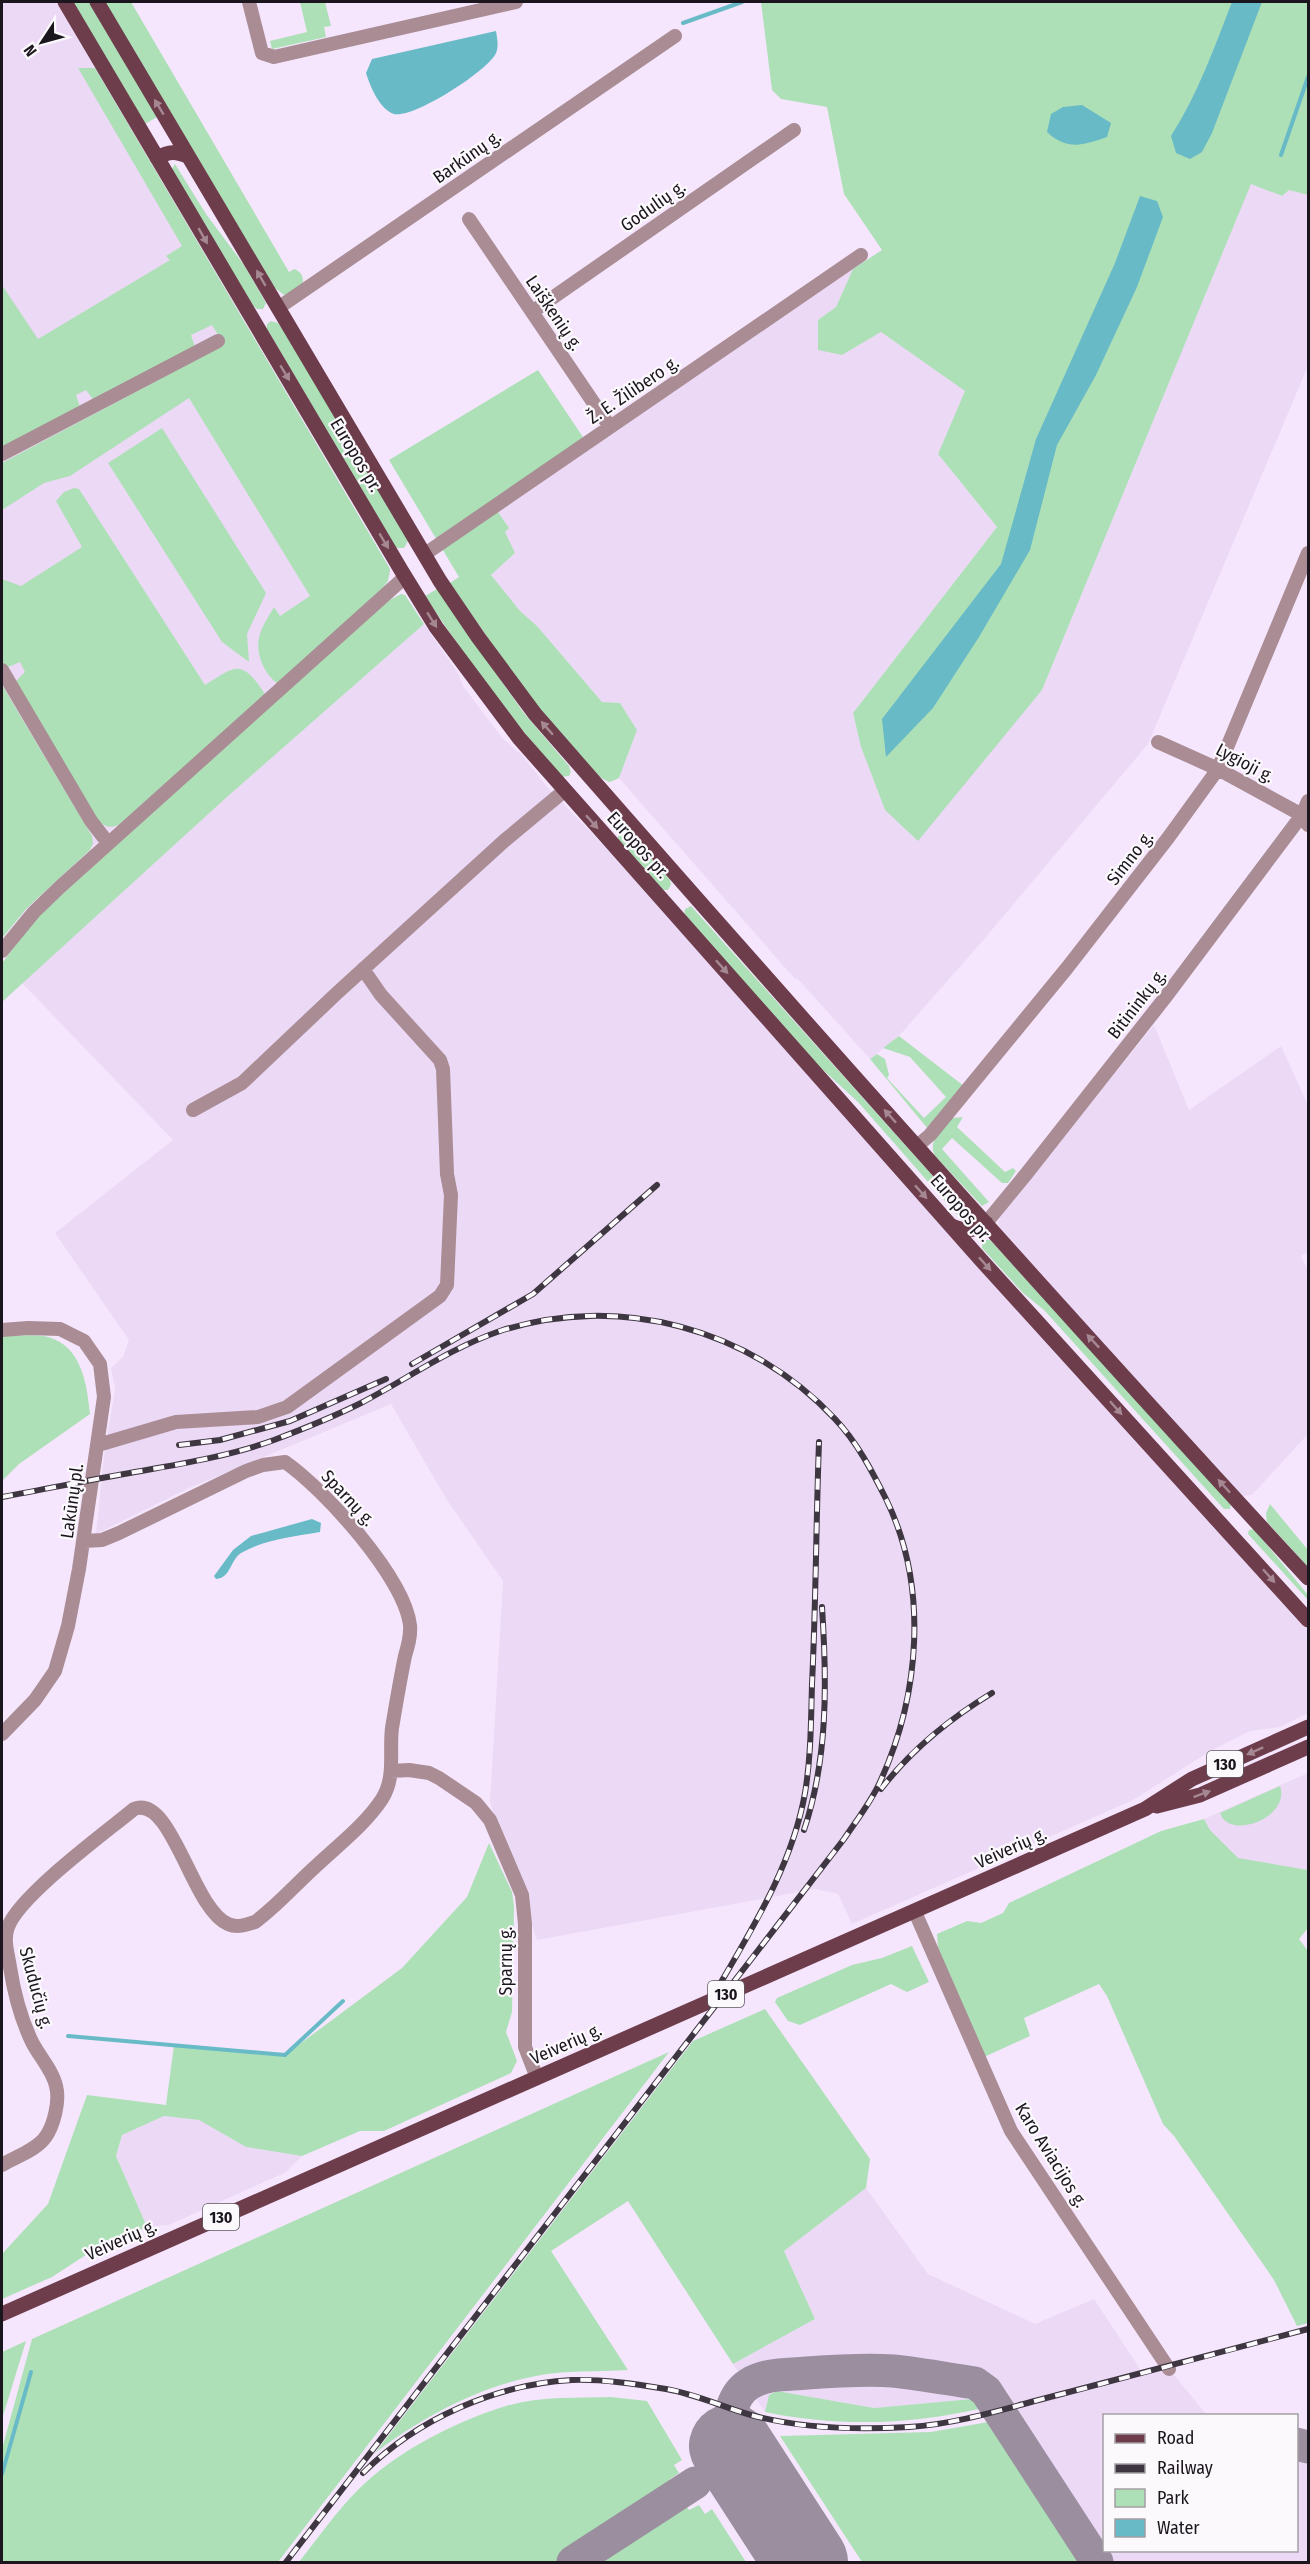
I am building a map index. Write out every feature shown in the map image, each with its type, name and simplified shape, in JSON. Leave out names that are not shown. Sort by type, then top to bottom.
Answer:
[{"type":"main road","name":"Europos pr.","points":[[65,2],[403,573],[436,627],[481,690],[564,791],[950,1224],[1308,1620]]},
{"type":"main road","name":"Europos pr.","points":[[97,2],[424,554],[506,677],[586,772],[917,1146],[1308,1578]]},
{"type":"main road","points":[[157,158],[168,152],[179,152],[189,157]]},
{"type":"main road","points":[[255,323],[278,309]]},
{"type":"main road","points":[[403,573],[424,554]]},
{"type":"main road","points":[[564,791],[586,772]]},
{"type":"main road","points":[[667,906],[688,888]]},
{"type":"main road","points":[[950,1224],[962,1230],[974,1230],[986,1222]]},
{"type":"main road","points":[[1230,1532],[1250,1514]]},
{"type":"main road","name":"Veiverių g.","points":[[2,2314],[1146,1809],[1192,1779],[1308,1727]]},
{"type":"main road","name":"Veiverių g.","points":[[1146,1809],[1200,1795],[1308,1747]]},
{"type":"street","points":[[249,2],[262,53],[274,57],[516,2]]},
{"type":"street","name":"Barkūnų g.","points":[[278,309],[675,36]]},
{"type":"street","name":"Godulių g.","points":[[532,312],[794,130]]},
{"type":"street","name":"Laiškenių g.","points":[[469,219],[610,427]]},
{"type":"street","name":"Ž. E. Žilibero g.","points":[[424,554],[861,255]]},
{"type":"street","points":[[2,454],[218,341]]},
{"type":"street","name":"Simno g.","points":[[917,1146],[930,1135],[1012,1037],[1168,838],[1218,769],[1308,553]]},
{"type":"street","points":[[2,951],[34,912],[403,573]]},
{"type":"street","points":[[2,670],[91,821],[108,843]]},
{"type":"street","name":"Lygioji g.","points":[[1158,742],[1218,769],[1305,820]]},
{"type":"street","points":[[193,1110],[242,1083],[504,841],[564,791]]},
{"type":"street","name":"Bitininkų g.","points":[[986,1222],[1305,820],[1308,801]]},
{"type":"street","points":[[98,1445],[176,1422],[258,1417],[287,1407],[440,1296],[447,1285],[451,1195],[447,1174],[443,1069],[440,1060],[381,995],[363,969]]},
{"type":"street","name":"Lakūnų pl.","points":[[2,1330],[60,1329],[84,1341],[100,1364],[104,1397],[84,1541],[68,1626],[55,1671],[35,1700],[2,1734]]},
{"type":"street","name":"Sparnų g.","points":[[84,1541],[102,1540],[119,1533],[246,1471],[263,1465],[285,1462],[294,1468],[363,1541],[393,1582],[407,1611],[411,1628],[392,1729],[391,1771],[388,1787],[382,1799],[353,1831],[255,1922],[243,1926],[226,1924],[206,1903],[169,1831],[156,1813],[142,1806],[134,1809]]},
{"type":"street","name":"Sparnų g.","points":[[391,1771],[409,1770],[429,1773],[477,1803],[490,1820],[522,1895],[525,1924],[525,2047],[537,2078]]},
{"type":"street","name":"Skudučių g.","points":[[2,2165],[45,2138],[55,2110],[57,2093],[56,2085],[31,2040],[19,2008],[6,1942],[9,1924],[30,1897],[134,1809]]},
{"type":"street","name":"Karo Aviacijos g.","points":[[915,1912],[1011,2131],[1169,2369]]},
{"type":"shaded area","points":[[2,2],[56,2],[390,569],[390,575],[382,589],[79,859],[27,908],[2,938]]},
{"type":"shaded area","points":[[1251,183],[1281,196],[1289,190],[1308,195],[1308,366],[1148,744],[985,938],[899,1036],[870,1059],[797,978],[795,979],[619,778],[637,730],[620,703],[602,702],[537,626],[520,611],[491,575],[515,553],[504,532],[509,528],[498,512],[853,269],[836,307],[818,320],[842,355],[881,332],[965,391],[938,454],[997,527],[853,713],[861,747],[885,810],[1042,690]]},
{"type":"shaded area","points":[[424,624],[458,673],[463,686],[503,739],[521,754],[549,789],[607,849],[1308,1630],[1308,1713],[1280,1727],[1250,1731],[1212,1750],[1133,1800],[852,1924],[838,1894],[816,1889],[537,1940],[490,1802],[503,1581],[447,1500],[391,1404],[189,1488],[96,1534],[104,1456],[115,1389],[111,1368],[123,1357],[129,1340],[55,1233],[173,1140],[22,983],[227,797]]},
{"type":"shaded area","points":[[1154,1025],[1189,1110],[1281,1046],[1308,1105],[1308,1252],[1301,1256],[1308,1270],[1308,1434],[1252,1495],[1243,1496],[1001,1231],[998,1223],[1004,1210]]},
{"type":"shaded area","points":[[1308,1773],[1308,1870],[1238,1859],[1210,1830],[1204,1819]]},
{"type":"shaded area","points":[[164,2116],[199,2120],[246,2147],[302,2156],[286,2172],[169,2225],[147,2227],[116,2156],[122,2135]]},
{"type":"shaded area","points":[[866,2188],[928,2274],[1035,2324],[1094,2299],[1144,2375],[1169,2369],[1206,2414],[1103,2414],[1103,2552],[1298,2552],[1298,2454],[1308,2457],[1308,2562],[1084,2562],[994,2421],[972,2399],[874,2408],[777,2391],[769,2395],[765,2412],[733,2364],[815,2319],[784,2251]]},
{"type":"green space","points":[[73,2],[89,2],[157,117],[145,124]]},
{"type":"green space","points":[[105,2],[131,2],[289,272],[294,269],[301,274],[303,279],[301,288],[291,295],[284,295],[274,287]]},
{"type":"green space","points":[[300,2],[325,2],[331,26],[324,27],[326,37],[272,49],[270,41],[307,32]]},
{"type":"green space","points":[[761,2],[1308,2],[1308,195],[1289,190],[1282,196],[1251,184],[1042,690],[918,841],[885,810],[861,747],[853,713],[997,527],[938,454],[965,391],[881,332],[842,355],[818,350],[818,320],[836,307],[853,269],[882,250],[844,194],[827,107],[781,99],[772,90]]},
{"type":"green space","points":[[78,68],[95,68],[390,569],[388,581],[382,589],[280,685],[269,676],[259,656],[260,634],[274,607],[280,616],[310,596],[189,398],[70,476],[44,483],[2,510],[2,463],[224,345],[212,325],[191,335],[195,347],[94,401],[86,390],[76,395],[80,407],[2,449],[2,285],[38,339],[170,260],[166,256],[182,246]]},
{"type":"green space","points":[[175,164],[206,214],[244,265],[266,303],[263,309],[257,309],[252,305],[172,169]]},
{"type":"green space","points":[[271,321],[278,323],[284,331],[408,541],[404,548],[396,548],[267,329],[267,324]]},
{"type":"green space","points":[[538,370],[587,443],[494,506],[509,528],[505,532],[515,553],[491,575],[520,611],[537,626],[602,702],[620,703],[637,730],[619,778],[610,782],[596,773],[552,725],[462,601],[450,583],[459,577],[389,460]]},
{"type":"green space","points":[[162,428],[266,593],[247,634],[249,662],[222,642],[108,463]]},
{"type":"green space","points":[[74,488],[79,489],[205,685],[224,673],[238,669],[250,675],[265,694],[119,825],[112,827],[96,819],[15,682],[25,672],[20,662],[6,668],[2,660],[2,579],[21,586],[82,547],[56,501],[64,492]]},
{"type":"green space","points":[[437,589],[523,712],[569,766],[571,772],[569,776],[561,777],[457,643],[425,596]]},
{"type":"green space","points":[[401,594],[405,595],[424,624],[227,797],[2,1002],[2,963],[38,916],[388,601]]},
{"type":"green space","points":[[2,685],[92,836],[93,843],[90,850],[27,908],[3,937]]},
{"type":"green space","points":[[623,831],[630,834],[670,880],[668,890],[663,890],[618,839],[618,835]]},
{"type":"green space","points":[[691,906],[966,1213],[966,1218],[959,1217],[858,1102],[809,1057],[684,915],[685,909]]},
{"type":"green space","points":[[899,1036],[964,1086],[928,1129],[870,1059],[877,1054],[885,1059],[889,1075],[887,1078],[924,1118],[946,1097],[910,1057],[883,1048]]},
{"type":"green space","points":[[963,1117],[957,1127],[1005,1172],[1013,1168],[1016,1171],[1008,1183],[1002,1183],[952,1138],[942,1149],[989,1202],[982,1206],[935,1156],[933,1151],[934,1141],[944,1127],[952,1118]]},
{"type":"green space","points":[[982,1240],[990,1240],[1231,1504],[1230,1509],[1224,1509],[1044,1310],[1023,1293],[982,1248]]},
{"type":"green space","points":[[2,1336],[48,1337],[68,1349],[81,1368],[90,1414],[19,1464],[2,1481]]},
{"type":"green space","points":[[1270,1504],[1308,1550],[1308,1567],[1267,1522],[1266,1513]]},
{"type":"green space","points":[[1254,1529],[1308,1595],[1308,1600],[1248,1534],[1249,1530]]},
{"type":"green space","points":[[1280,1786],[1281,1797],[1277,1808],[1258,1822],[1235,1825],[1226,1821],[1220,1813]]},
{"type":"green space","points":[[1204,1819],[1210,1830],[1238,1858],[1308,1870],[1308,1928],[1299,1939],[1308,1951],[1308,2323],[1297,2326],[1274,2280],[1174,2136],[1163,2124],[1107,1996],[1099,1984],[1024,2018],[1030,2036],[984,2057],[938,1948],[937,1934],[967,1921],[981,1923],[1003,1913],[1009,1903],[1161,1831]]},
{"type":"green space","points":[[489,1843],[512,1892],[514,1906],[512,2012],[506,2032],[517,2061],[511,2073],[384,2131],[360,2131],[302,2156],[246,2147],[199,2120],[164,2116],[122,2135],[116,2156],[147,2227],[95,2249],[52,2277],[2,2299],[2,2254],[48,2204],[87,2095],[166,2105],[174,2045],[285,2055],[402,1968],[467,1897]]},
{"type":"green space","points":[[912,1946],[929,1982],[907,1992],[891,1984],[800,2025],[788,2021],[775,2002],[777,1998],[852,1965],[882,1958]]},
{"type":"green space","points":[[765,2009],[870,2159],[866,2188],[784,2251],[815,2319],[733,2364],[628,2201],[551,2251],[628,2370],[547,2374],[514,2381],[451,2405],[412,2427],[375,2453],[693,2041]]},
{"type":"green space","points":[[669,2052],[278,2562],[2,2562],[2,2449],[32,2339]]},
{"type":"green space","points":[[26,2341],[2,2419],[2,2352]]},
{"type":"green space","points":[[777,2391],[874,2408],[972,2399],[983,2408],[902,2421],[819,2420],[765,2412],[769,2395]]},
{"type":"green space","points":[[611,2397],[647,2401],[682,2460],[674,2465],[679,2473],[669,2480],[673,2487],[555,2562],[299,2562],[362,2485],[403,2454],[436,2435],[471,2418],[519,2403],[558,2398]]},
{"type":"green space","points":[[994,2421],[1084,2562],[862,2562],[780,2436],[931,2432]]},
{"type":"green space","points":[[685,2505],[689,2510],[699,2505],[705,2514],[712,2509],[746,2562],[595,2562]]},
{"type":"water","points":[[1232,2],[1262,2],[1212,133],[1202,152],[1190,159],[1176,153],[1171,136],[1197,87]]},
{"type":"water","points":[[496,31],[497,50],[490,61],[465,82],[433,102],[404,114],[394,114],[384,108],[373,91],[366,73],[372,59]]},
{"type":"water","points":[[1082,105],[1111,123],[1107,137],[1076,145],[1062,142],[1047,132],[1051,114],[1063,107]]},
{"type":"water","points":[[1140,196],[1157,201],[1163,217],[1137,287],[1096,375],[1057,445],[1030,550],[979,637],[933,708],[886,757],[882,719],[1001,564],[1036,439],[1115,263]]},
{"type":"water","points":[[312,1519],[321,1523],[320,1532],[279,1539],[250,1548],[237,1556],[225,1576],[216,1579],[214,1576],[233,1550],[251,1536]]},
{"type":"waterway","points":[[683,23],[742,2]]},
{"type":"waterway","points":[[1281,155],[1308,77]]},
{"type":"waterway","points":[[68,2036],[285,2055],[343,2001]]},
{"type":"waterway","points":[[2,2474],[31,2372]]},
{"type":"taxiway","points":[[731,2446],[729,2430],[733,2404],[742,2390],[763,2378],[777,2375],[882,2370],[975,2383],[986,2391],[1097,2562]]},
{"type":"taxiway","points":[[1298,2444],[1308,2447]]},
{"type":"taxiway","points":[[573,2562],[695,2483]]},
{"type":"runway","points":[[731,2446],[806,2562]]},
{"type":"railway","points":[[412,1364],[533,1294],[657,1185]]},
{"type":"railway","points":[[2,1497],[188,1463],[257,1446],[350,1408],[446,1355],[482,1338],[545,1320],[591,1316],[636,1318],[680,1327],[723,1341],[764,1362],[801,1388],[843,1428],[870,1467],[900,1533],[909,1568],[914,1604],[911,1677],[894,1748],[872,1797],[844,1839],[286,2562]]},
{"type":"railway","points":[[179,1445],[220,1440],[290,1421],[386,1379]]},
{"type":"railway","points":[[713,1996],[755,1923],[780,1873],[799,1820],[805,1793],[811,1725],[819,1442]]},
{"type":"railway","points":[[804,1830],[818,1776],[822,1748],[825,1692],[822,1607]]},
{"type":"railway","points":[[881,1789],[918,1748],[961,1713],[992,1693]]},
{"type":"railway","points":[[363,2473],[408,2436],[433,2421],[487,2397],[543,2383],[595,2380],[666,2389],[770,2420],[810,2426],[909,2427],[945,2423],[980,2415],[1308,2329]]}]
